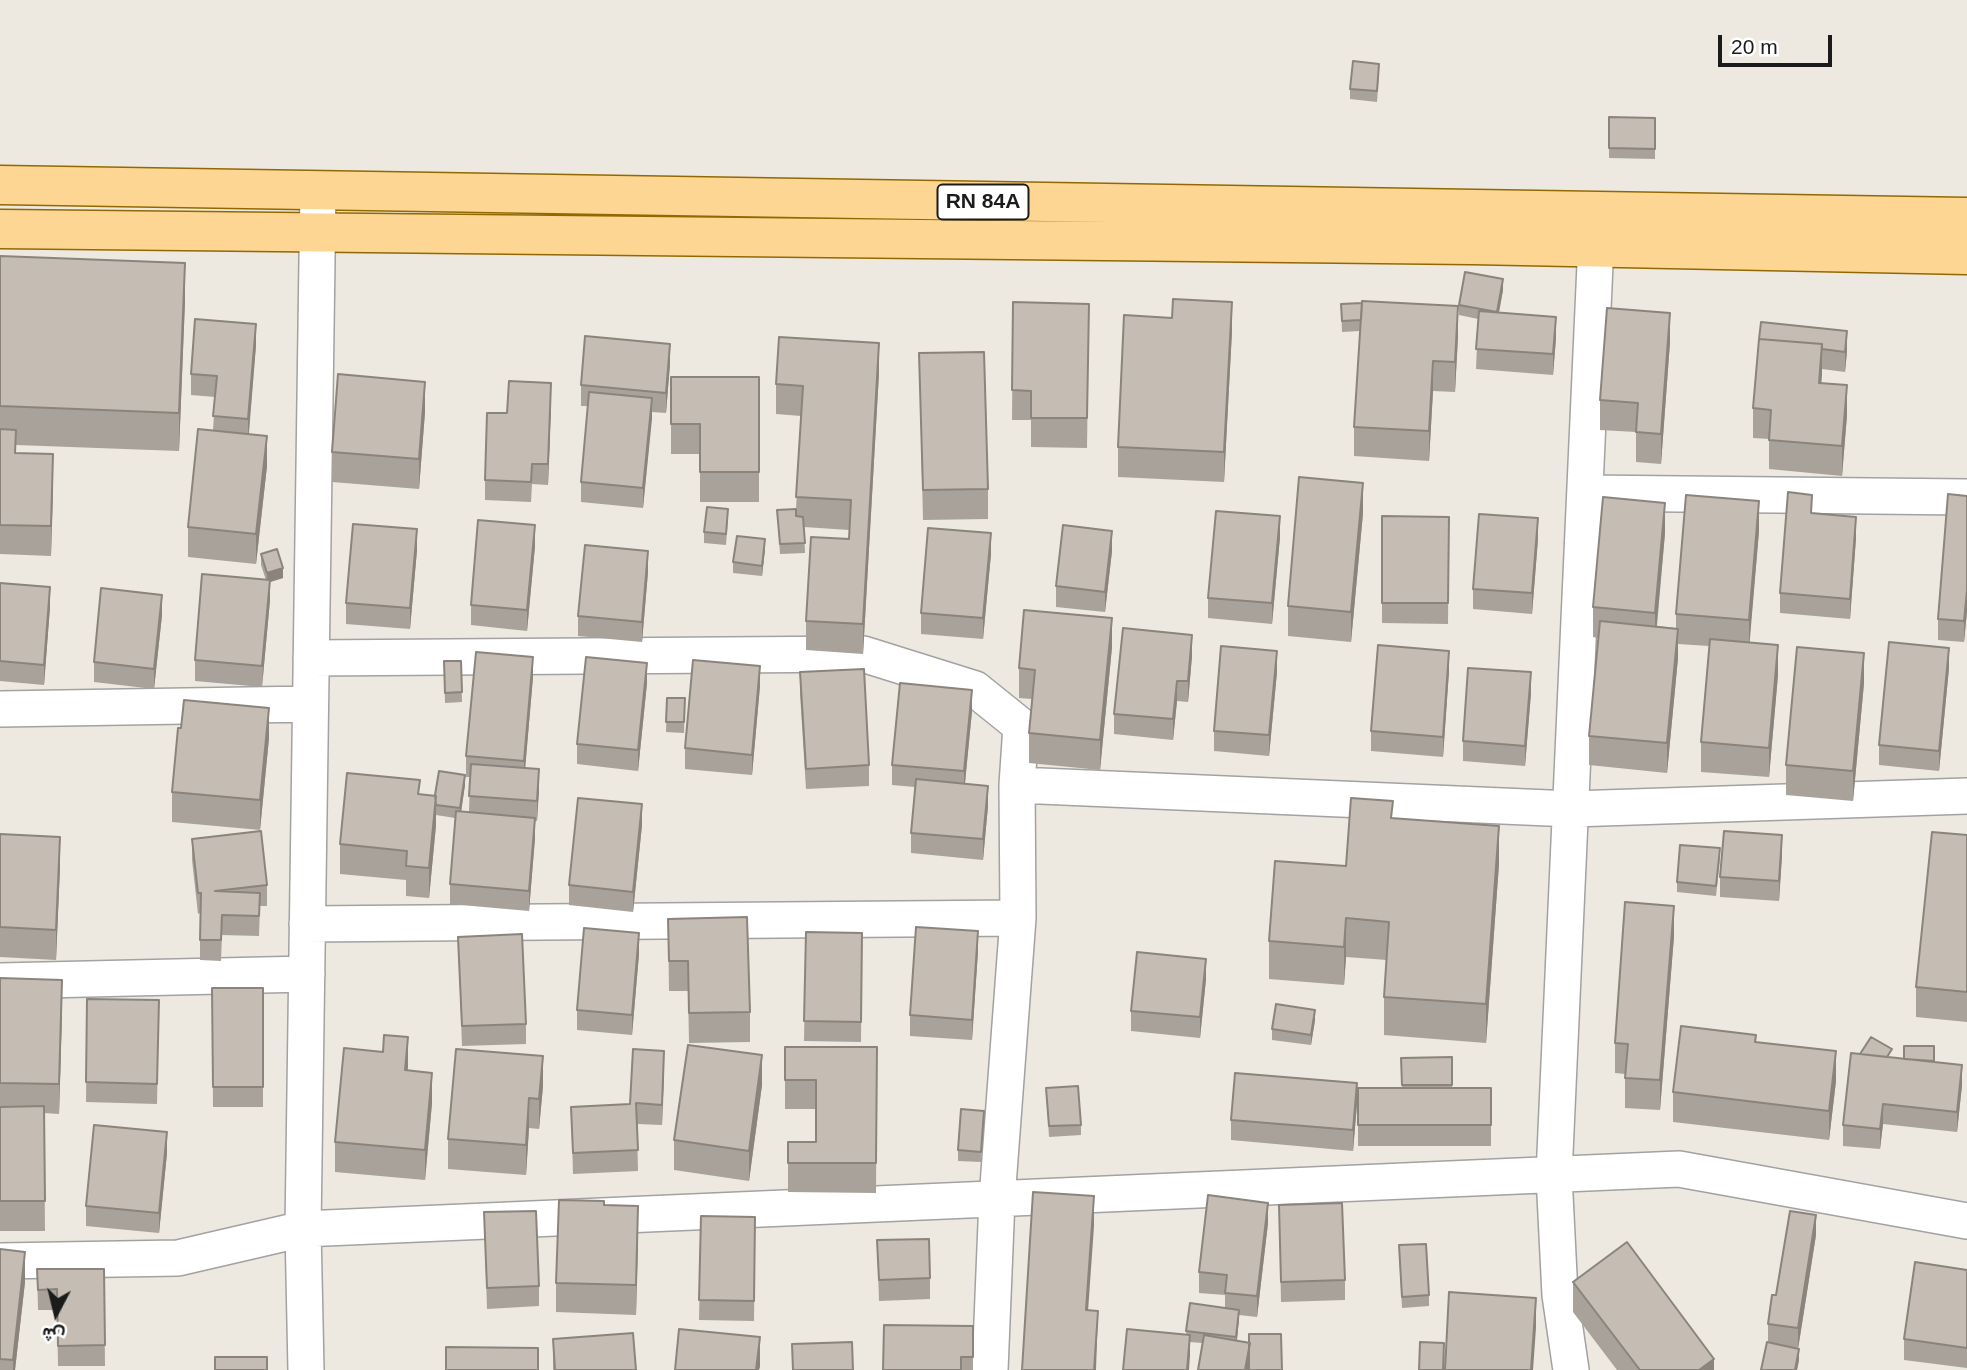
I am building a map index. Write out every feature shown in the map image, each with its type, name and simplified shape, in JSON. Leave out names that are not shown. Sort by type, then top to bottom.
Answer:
[{"type":"main road","name":"RN 84A","points":[[0,185],[317,190],[1597,231],[1967,255]]},
{"type":"main road","name":"RN 84A","points":[[0,229],[1403,244],[1597,231],[1967,217]]},
{"type":"street","points":[[306,1370],[303,1229],[317,190]]},
{"type":"street","points":[[1571,1370],[1560,1295],[1554,1175],[1597,231]]},
{"type":"street","points":[[1586,493],[1967,497]]},
{"type":"street","points":[[311,658],[863,654],[975,689],[1021,726],[1017,785],[1018,918],[997,1199],[990,1370]]},
{"type":"street","points":[[0,709],[310,704]]},
{"type":"street","points":[[1017,785],[1572,809],[1967,796]]},
{"type":"street","points":[[307,924],[1018,918]]},
{"type":"street","points":[[0,981],[307,974]]},
{"type":"street","points":[[0,1261],[178,1258],[303,1229],[1679,1169],[1967,1220]]},
{"type":"building","points":[[1353,61],[1379,64],[1377,91],[1350,89]]},
{"type":"building","points":[[1609,117],[1655,118],[1655,149],[1609,148]]},
{"type":"building","points":[[0,256],[185,263],[179,413],[0,406]]},
{"type":"building","points":[[1465,272],[1503,279],[1497,312],[1459,305]]},
{"type":"building","points":[[1173,299],[1232,302],[1224,452],[1118,447],[1124,315],[1172,318]]},
{"type":"building","points":[[1362,301],[1458,306],[1455,362],[1433,361],[1429,431],[1354,427]]},
{"type":"building","points":[[1013,302],[1089,304],[1087,418],[1031,418],[1031,391],[1012,390]]},
{"type":"building","points":[[1362,303],[1361,320],[1342,321],[1341,304]]},
{"type":"building","points":[[1607,308],[1670,313],[1661,434],[1636,432],[1638,403],[1600,400]]},
{"type":"building","points":[[1479,311],[1556,317],[1553,354],[1476,349]]},
{"type":"building","points":[[195,319],[256,324],[248,419],[213,416],[217,376],[191,374]]},
{"type":"building","points":[[1761,322],[1847,331],[1845,352],[1822,349],[1822,344],[1759,339]]},
{"type":"building","points":[[585,336],[670,344],[666,393],[581,385]]},
{"type":"building","points":[[779,337],[879,343],[863,624],[806,621],[811,537],[849,539],[851,500],[796,497],[803,386],[776,384]]},
{"type":"building","points":[[1759,339],[1822,344],[1819,383],[1847,385],[1842,446],[1769,440],[1771,410],[1753,408]]},
{"type":"building","points":[[984,352],[988,489],[923,490],[919,353]]},
{"type":"building","points":[[338,374],[425,382],[419,459],[332,452]]},
{"type":"building","points":[[671,377],[759,377],[759,472],[700,472],[700,424],[671,424]]},
{"type":"building","points":[[509,381],[551,383],[548,464],[532,464],[531,482],[485,480],[487,413],[507,413]]},
{"type":"building","points":[[589,392],[652,398],[643,488],[581,482]]},
{"type":"building","points":[[0,429],[16,430],[15,453],[53,454],[51,526],[0,525]]},
{"type":"building","points":[[198,429],[267,436],[256,534],[188,527]]},
{"type":"building","points":[[1299,477],[1363,483],[1351,612],[1288,606]]},
{"type":"building","points":[[1788,492],[1812,495],[1811,513],[1856,517],[1850,599],[1780,593]]},
{"type":"building","points":[[1948,494],[1967,496],[1967,590],[1964,621],[1938,619]]},
{"type":"building","points":[[1686,495],[1759,501],[1749,620],[1676,614]]},
{"type":"building","points":[[1603,497],[1665,503],[1655,613],[1593,607]]},
{"type":"building","points":[[707,507],[728,509],[726,534],[704,532]]},
{"type":"building","points":[[796,509],[796,516],[803,517],[805,543],[780,544],[777,510]]},
{"type":"building","points":[[1216,511],[1280,516],[1272,603],[1208,598]]},
{"type":"building","points":[[1479,514],[1538,518],[1532,593],[1473,589]]},
{"type":"building","points":[[1382,516],[1449,517],[1448,603],[1382,603]]},
{"type":"building","points":[[478,520],[535,525],[527,610],[471,605]]},
{"type":"building","points":[[353,524],[417,529],[410,608],[346,603]]},
{"type":"building","points":[[1063,525],[1112,531],[1105,592],[1056,586]]},
{"type":"building","points":[[928,528],[991,533],[983,618],[921,613]]},
{"type":"building","points":[[737,536],[765,539],[762,566],[733,562]]},
{"type":"building","points":[[585,545],[648,551],[642,622],[578,616]]},
{"type":"building","points":[[277,549],[283,568],[267,573],[261,554]]},
{"type":"building","points":[[202,574],[270,580],[262,666],[195,660]]},
{"type":"building","points":[[0,583],[50,587],[44,665],[0,661]]},
{"type":"building","points":[[101,588],[162,595],[154,669],[94,662]]},
{"type":"building","points":[[1024,610],[1112,618],[1100,740],[1029,733],[1035,670],[1019,668]]},
{"type":"building","points":[[1600,621],[1678,629],[1667,743],[1589,736]]},
{"type":"building","points":[[1123,628],[1192,635],[1188,681],[1177,681],[1173,719],[1114,714]]},
{"type":"building","points":[[1710,639],[1778,645],[1769,748],[1701,742]]},
{"type":"building","points":[[1889,642],[1949,648],[1939,751],[1879,745]]},
{"type":"building","points":[[1378,645],[1449,651],[1443,737],[1371,731]]},
{"type":"building","points":[[1221,646],[1277,651],[1269,735],[1214,731]]},
{"type":"building","points":[[1797,647],[1864,653],[1853,771],[1786,765]]},
{"type":"building","points":[[476,652],[533,657],[524,761],[466,756]]},
{"type":"building","points":[[586,657],[647,663],[638,750],[577,744]]},
{"type":"building","points":[[693,660],[760,666],[752,755],[685,748]]},
{"type":"building","points":[[444,661],[461,661],[462,692],[445,693]]},
{"type":"building","points":[[1468,668],[1531,672],[1525,746],[1463,741]]},
{"type":"building","points":[[864,669],[869,765],[806,769],[800,672]]},
{"type":"building","points":[[900,683],[972,690],[964,771],[892,765]]},
{"type":"building","points":[[667,698],[685,698],[684,722],[666,722]]},
{"type":"building","points":[[184,700],[269,708],[260,800],[172,792],[178,728],[181,728]]},
{"type":"building","points":[[471,764],[539,769],[537,801],[469,796]]},
{"type":"building","points":[[439,771],[465,775],[460,808],[436,805]]},
{"type":"building","points":[[347,773],[420,780],[418,794],[436,796],[429,868],[406,866],[407,851],[340,844]]},
{"type":"building","points":[[916,779],[988,786],[983,839],[911,833]]},
{"type":"building","points":[[578,798],[642,804],[633,892],[569,885]]},
{"type":"building","points":[[1351,798],[1393,801],[1391,818],[1499,826],[1486,1004],[1384,997],[1389,922],[1346,918],[1344,947],[1269,941],[1275,861],[1346,866]]},
{"type":"building","points":[[456,811],[535,818],[529,891],[450,884]]},
{"type":"building","points":[[261,831],[267,885],[215,891],[260,893],[259,916],[222,915],[221,940],[200,940],[201,893],[198,893],[192,839]]},
{"type":"building","points":[[1724,831],[1782,835],[1779,881],[1720,877]]},
{"type":"building","points":[[1932,832],[1967,835],[1967,992],[1916,987]]},
{"type":"building","points":[[0,834],[60,837],[56,930],[0,927]]},
{"type":"building","points":[[1680,845],[1720,848],[1716,886],[1677,882]]},
{"type":"building","points":[[1625,902],[1674,906],[1660,1080],[1625,1078],[1628,1044],[1615,1043]]},
{"type":"building","points":[[747,917],[750,1012],[689,1013],[688,961],[669,961],[668,919]]},
{"type":"building","points":[[916,927],[978,931],[972,1020],[910,1015]]},
{"type":"building","points":[[584,928],[639,933],[632,1015],[577,1010]]},
{"type":"building","points":[[806,932],[862,933],[861,1022],[804,1021]]},
{"type":"building","points":[[522,934],[526,1024],[462,1026],[458,937]]},
{"type":"building","points":[[1137,952],[1206,959],[1200,1017],[1131,1011]]},
{"type":"building","points":[[0,978],[62,980],[59,1084],[0,1083]]},
{"type":"building","points":[[212,988],[263,988],[263,1087],[213,1087]]},
{"type":"building","points":[[87,999],[159,1000],[157,1084],[86,1082]]},
{"type":"building","points":[[1276,1004],[1315,1010],[1311,1035],[1272,1029]]},
{"type":"building","points":[[1681,1026],[1756,1035],[1755,1042],[1836,1051],[1829,1111],[1673,1092]]},
{"type":"building","points":[[384,1035],[408,1037],[405,1070],[432,1073],[425,1150],[335,1142],[344,1048],[383,1052]]},
{"type":"building","points":[[1871,1037],[1892,1049],[1887,1057],[1860,1054]]},
{"type":"building","points":[[688,1045],[762,1055],[749,1151],[674,1140]]},
{"type":"building","points":[[1904,1046],[1934,1046],[1934,1061],[1904,1059]]},
{"type":"building","points":[[785,1047],[877,1047],[876,1163],[788,1163],[788,1142],[816,1142],[816,1080],[785,1080]]},
{"type":"building","points":[[456,1049],[543,1056],[539,1099],[529,1098],[526,1145],[448,1139]]},
{"type":"building","points":[[633,1049],[664,1051],[662,1105],[636,1103],[638,1150],[573,1153],[571,1107],[630,1104]]},
{"type":"building","points":[[1851,1053],[1962,1065],[1957,1112],[1883,1104],[1880,1129],[1843,1125]]},
{"type":"building","points":[[1452,1057],[1452,1085],[1402,1085],[1401,1058]]},
{"type":"building","points":[[1235,1073],[1357,1083],[1353,1130],[1231,1120]]},
{"type":"building","points":[[1078,1086],[1081,1125],[1049,1126],[1046,1088]]},
{"type":"building","points":[[1358,1088],[1491,1088],[1491,1125],[1358,1125]]},
{"type":"building","points":[[44,1106],[45,1201],[0,1201],[0,1107]]},
{"type":"building","points":[[961,1109],[984,1111],[981,1152],[958,1150]]},
{"type":"building","points":[[94,1125],[167,1132],[159,1213],[86,1206]]},
{"type":"building","points":[[1033,1192],[1094,1196],[1086,1310],[1098,1311],[1094,1370],[1022,1370]]},
{"type":"building","points":[[1208,1195],[1268,1203],[1257,1296],[1225,1293],[1227,1275],[1199,1272]]},
{"type":"building","points":[[559,1200],[604,1201],[604,1205],[638,1206],[636,1285],[556,1283]]},
{"type":"building","points":[[1342,1203],[1345,1280],[1281,1282],[1279,1205]]},
{"type":"building","points":[[536,1211],[539,1286],[487,1288],[484,1212]]},
{"type":"building","points":[[1790,1211],[1816,1215],[1798,1328],[1768,1324],[1772,1295],[1776,1295]]},
{"type":"building","points":[[701,1216],[755,1217],[754,1301],[699,1300]]},
{"type":"building","points":[[929,1239],[930,1278],[879,1280],[877,1240]]},
{"type":"building","points":[[1627,1242],[1714,1359],[1699,1370],[1640,1370],[1573,1282]]},
{"type":"building","points":[[1426,1244],[1429,1295],[1402,1297],[1399,1245]]},
{"type":"building","points":[[0,1249],[25,1252],[13,1360],[0,1359]]},
{"type":"building","points":[[1915,1262],[1967,1270],[1967,1348],[1904,1339]]},
{"type":"building","points":[[37,1269],[104,1269],[105,1345],[58,1346],[57,1289],[38,1290]]},
{"type":"building","points":[[1449,1292],[1536,1298],[1531,1370],[1445,1370]]},
{"type":"building","points":[[1190,1303],[1239,1310],[1236,1337],[1186,1331]]},
{"type":"building","points":[[884,1325],[973,1326],[973,1357],[961,1357],[961,1370],[883,1370]]},
{"type":"building","points":[[679,1329],[760,1337],[756,1370],[675,1370]]},
{"type":"building","points":[[1127,1329],[1190,1335],[1187,1370],[1123,1370]]},
{"type":"building","points":[[633,1333],[636,1370],[555,1370],[553,1339]]},
{"type":"building","points":[[1249,1334],[1281,1334],[1282,1370],[1249,1370]]},
{"type":"building","points":[[1204,1335],[1250,1343],[1245,1370],[1198,1370]]},
{"type":"building","points":[[852,1342],[853,1370],[793,1370],[792,1344]]},
{"type":"building","points":[[1420,1342],[1444,1343],[1443,1370],[1419,1370]]},
{"type":"building","points":[[1767,1342],[1799,1349],[1795,1370],[1761,1370]]},
{"type":"building","points":[[446,1347],[538,1348],[538,1370],[446,1370]]},
{"type":"building","points":[[215,1357],[267,1357],[267,1370],[215,1370]]}]
